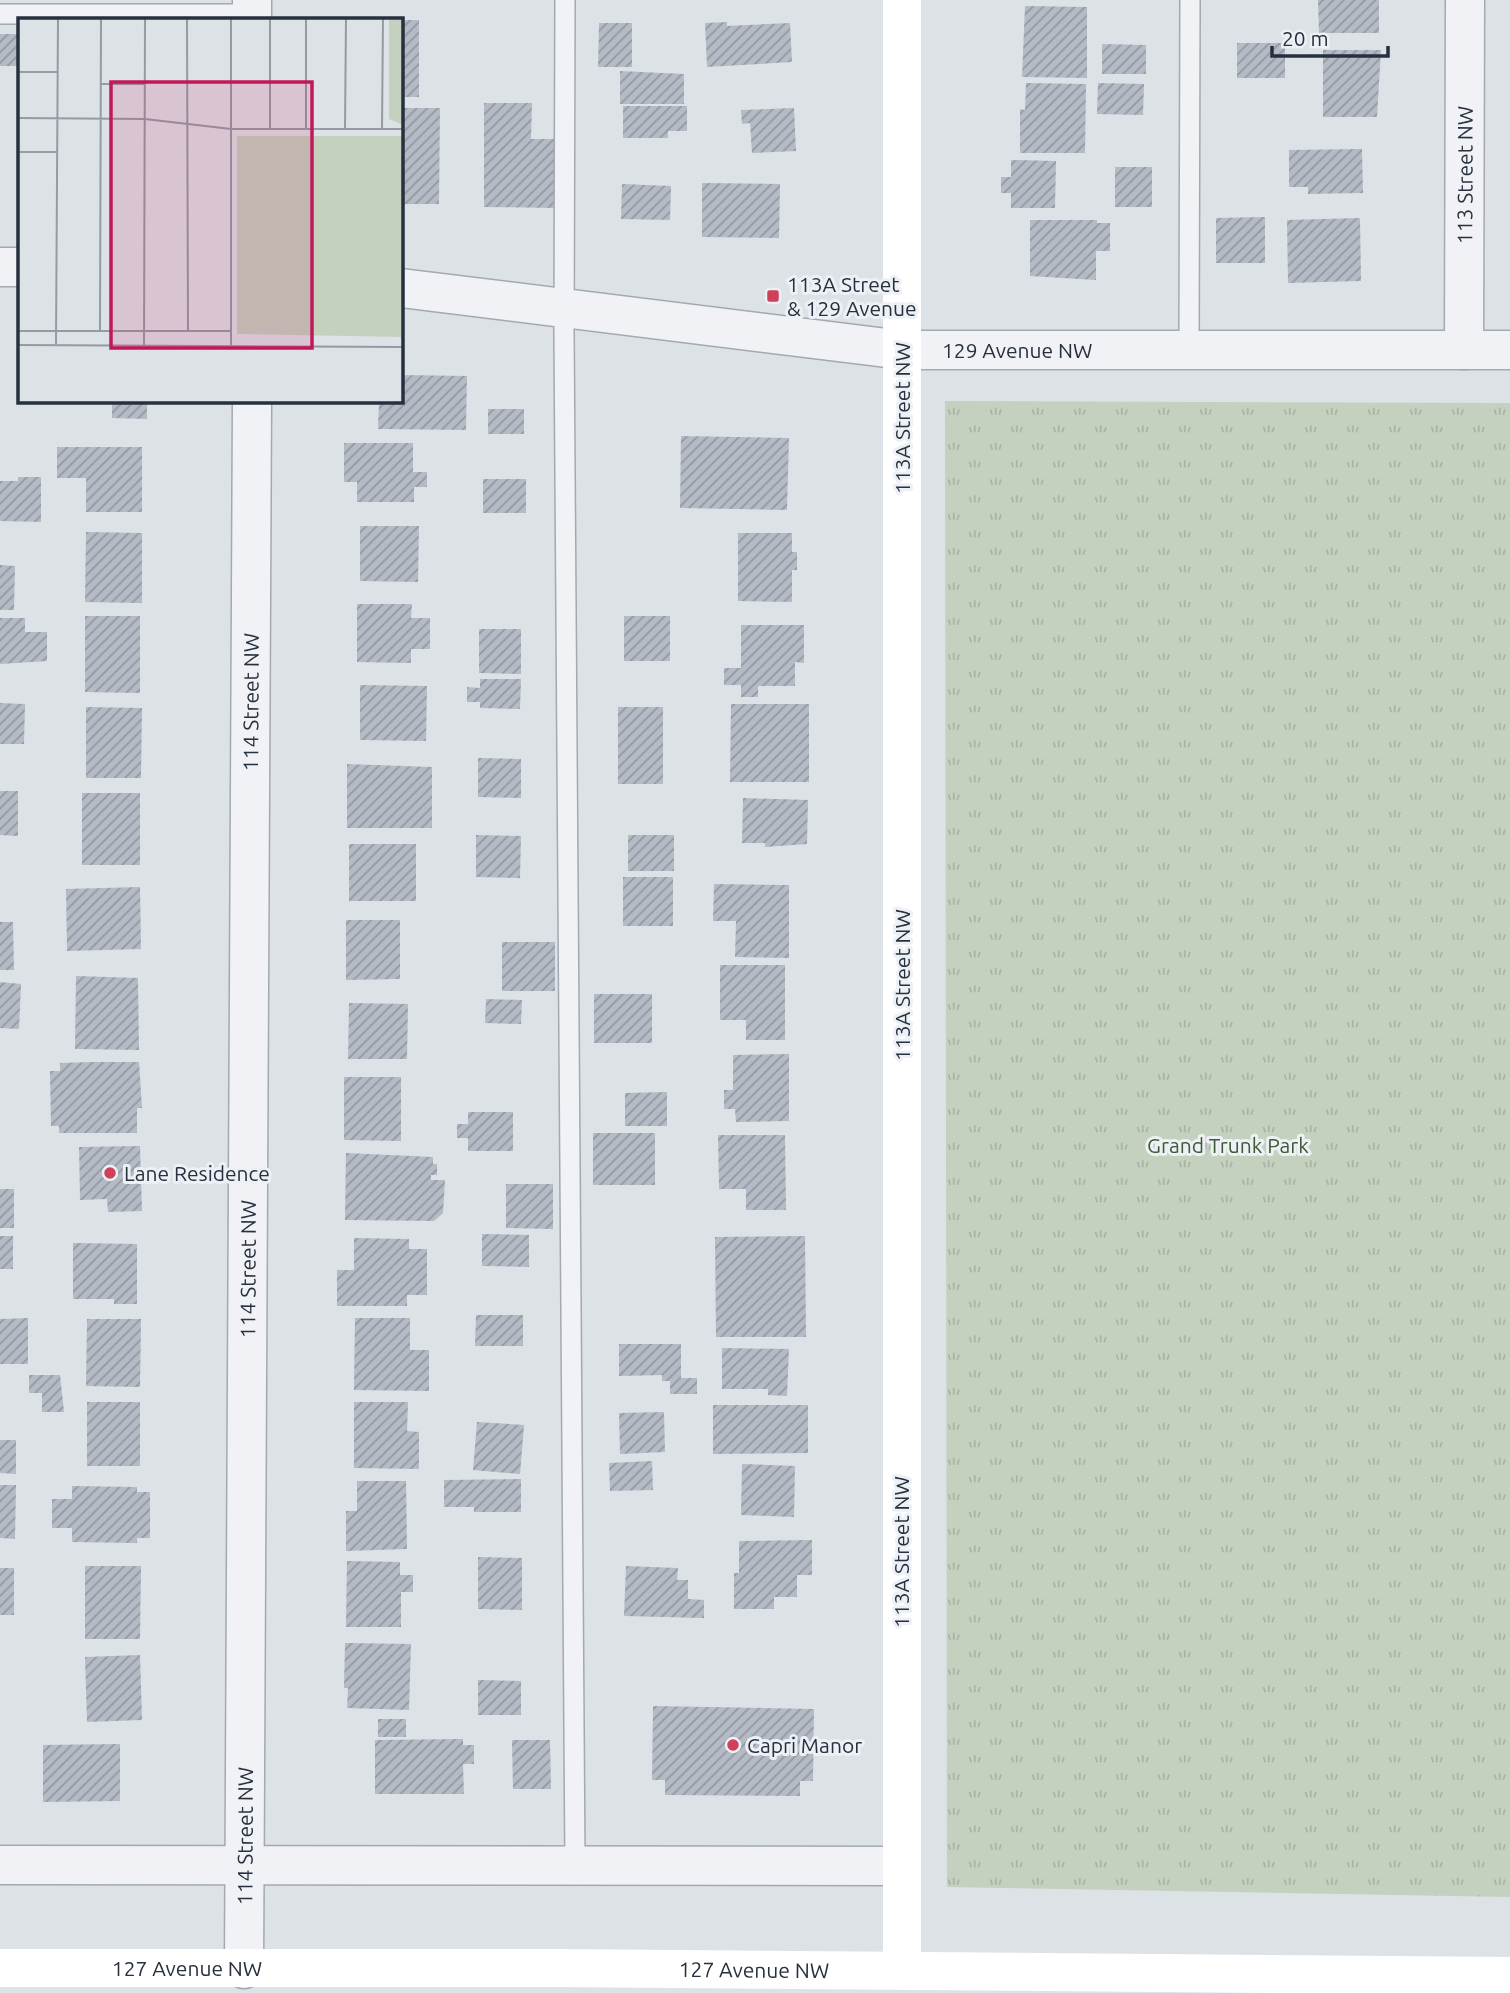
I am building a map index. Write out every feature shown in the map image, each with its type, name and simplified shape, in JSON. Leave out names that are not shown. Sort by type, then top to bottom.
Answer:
[{"type":"main road","name":"113A Street NW","points":[[902,0],[902,1970]]},
{"type":"main road","name":"127 Avenue NW","points":[[0,1968],[902,1970],[1510,1976]]},
{"type":"street","name":"113 Street NW","points":[[1464,350],[1465,0]]},
{"type":"street","points":[[0,267],[18,267]]},
{"type":"street","name":"129 Avenue NW","points":[[402,288],[903,349],[1510,350]]},
{"type":"street","name":"114 Street NW","points":[[244,1969],[252,402]]},
{"type":"street","points":[[0,1865],[900,1866]]},
{"type":"lane","points":[[565,0],[564,306],[575,1866]]},
{"type":"lane","points":[[1189,349],[1190,0]]},
{"type":"lane","points":[[0,15],[252,11]]},
{"type":"green space","name":"Grand Trunk Park","points":[[945,401],[1510,403],[1510,1897],[947,1887]]},
{"type":"building","points":[[1318,0],[1379,0],[1379,33],[1319,33]]},
{"type":"building","points":[[1025,6],[1087,7],[1087,78],[1022,77]]},
{"type":"building","points":[[402,20],[419,20],[419,97],[402,97]]},
{"type":"building","points":[[727,22],[727,26],[790,23],[792,62],[707,67],[705,23]]},
{"type":"building","points":[[599,23],[632,23],[632,67],[598,67]]},
{"type":"building","points":[[0,34],[18,34],[18,66],[0,66]]},
{"type":"building","points":[[1237,43],[1285,43],[1285,78],[1237,78]]},
{"type":"building","points":[[1102,44],[1146,45],[1146,74],[1102,74]]},
{"type":"building","points":[[1323,50],[1381,50],[1377,117],[1323,117]]},
{"type":"building","points":[[620,71],[684,74],[684,104],[620,104]]},
{"type":"building","points":[[1026,83],[1086,84],[1085,153],[1020,153],[1020,109],[1025,110]]},
{"type":"building","points":[[1098,83],[1144,84],[1143,115],[1097,114]]},
{"type":"building","points":[[484,103],[532,103],[531,139],[556,139],[556,208],[484,207]]},
{"type":"building","points":[[623,106],[687,106],[687,131],[668,131],[668,138],[623,138]]},
{"type":"building","points":[[402,108],[440,108],[439,204],[402,204]]},
{"type":"building","points":[[794,108],[796,151],[752,153],[750,123],[742,124],[741,110]]},
{"type":"building","points":[[1362,149],[1363,193],[1308,194],[1308,187],[1289,187],[1289,150]]},
{"type":"building","points":[[1011,160],[1056,161],[1055,208],[1011,208],[1011,193],[1001,193],[1001,177],[1011,177]]},
{"type":"building","points":[[1115,167],[1152,167],[1152,207],[1115,207]]},
{"type":"building","points":[[702,183],[780,184],[779,238],[702,237]]},
{"type":"building","points":[[622,184],[671,186],[670,220],[621,219]]},
{"type":"building","points":[[1265,217],[1265,263],[1216,263],[1216,218]]},
{"type":"building","points":[[1360,218],[1361,281],[1288,283],[1287,220]]},
{"type":"building","points":[[1030,220],[1097,220],[1097,223],[1110,223],[1110,251],[1096,251],[1096,280],[1030,276]]},
{"type":"building","points":[[402,375],[467,376],[466,430],[378,429],[379,402],[402,402]]},
{"type":"building","points":[[112,402],[147,402],[147,419],[112,418]]},
{"type":"building","points":[[488,409],[524,409],[524,434],[488,434]]},
{"type":"building","points":[[681,436],[789,438],[787,510],[680,508]]},
{"type":"building","points":[[344,443],[413,443],[413,472],[427,472],[427,487],[414,487],[414,502],[357,502],[357,482],[344,482]]},
{"type":"building","points":[[57,447],[142,447],[142,512],[86,512],[86,478],[57,478]]},
{"type":"building","points":[[18,477],[41,477],[41,522],[0,521],[0,481],[18,481]]},
{"type":"building","points":[[483,479],[526,479],[526,513],[483,513]]},
{"type":"building","points":[[360,526],[419,526],[418,582],[360,581]]},
{"type":"building","points":[[86,532],[142,533],[142,603],[85,602]]},
{"type":"building","points":[[738,533],[792,533],[792,552],[797,552],[797,570],[792,570],[792,602],[738,601]]},
{"type":"building","points":[[0,565],[15,566],[14,610],[0,610]]},
{"type":"building","points":[[357,604],[412,604],[411,618],[430,618],[430,649],[411,649],[411,663],[357,662]]},
{"type":"building","points":[[85,616],[140,616],[140,693],[85,692]]},
{"type":"building","points":[[624,616],[670,616],[670,661],[624,661]]},
{"type":"building","points":[[0,618],[25,618],[25,632],[47,632],[47,661],[0,664]]},
{"type":"building","points":[[741,625],[804,625],[804,663],[795,662],[795,686],[758,686],[758,697],[741,697],[741,685],[724,685],[724,668],[741,668]]},
{"type":"building","points":[[479,629],[521,629],[521,674],[479,673]]},
{"type":"building","points":[[480,679],[521,679],[520,709],[480,708],[480,702],[467,702],[467,687],[480,688]]},
{"type":"building","points":[[360,685],[427,686],[426,741],[360,740]]},
{"type":"building","points":[[0,703],[25,704],[24,744],[0,744]]},
{"type":"building","points":[[731,704],[809,704],[809,782],[730,782]]},
{"type":"building","points":[[86,707],[142,708],[141,778],[86,778]]},
{"type":"building","points":[[618,707],[663,707],[663,784],[618,784]]},
{"type":"building","points":[[478,758],[521,759],[521,798],[478,797]]},
{"type":"building","points":[[347,764],[432,767],[432,828],[347,828]]},
{"type":"building","points":[[0,791],[18,791],[18,836],[0,835]]},
{"type":"building","points":[[82,793],[140,793],[140,865],[82,865]]},
{"type":"building","points":[[743,798],[808,800],[807,844],[765,847],[765,843],[742,843]]},
{"type":"building","points":[[476,835],[521,836],[520,878],[476,877]]},
{"type":"building","points":[[628,835],[674,835],[674,871],[628,871]]},
{"type":"building","points":[[349,844],[416,844],[416,901],[349,901]]},
{"type":"building","points":[[623,877],[673,877],[673,926],[623,926]]},
{"type":"building","points":[[714,884],[789,885],[789,958],[735,957],[736,921],[713,921]]},
{"type":"building","points":[[140,887],[141,949],[67,951],[66,889]]},
{"type":"building","points":[[346,920],[400,920],[400,979],[346,980]]},
{"type":"building","points":[[0,922],[13,922],[14,970],[0,970]]},
{"type":"building","points":[[502,942],[555,942],[555,991],[502,991]]},
{"type":"building","points":[[720,965],[785,965],[785,1040],[746,1040],[746,1020],[720,1020]]},
{"type":"building","points":[[76,976],[138,978],[139,1050],[75,1049]]},
{"type":"building","points":[[0,982],[21,984],[19,1029],[0,1028]]},
{"type":"building","points":[[594,994],[652,994],[652,1043],[594,1043]]},
{"type":"building","points":[[486,999],[522,1000],[521,1024],[485,1023]]},
{"type":"building","points":[[349,1003],[408,1004],[407,1059],[348,1059]]},
{"type":"building","points":[[789,1054],[789,1121],[736,1122],[735,1109],[724,1109],[724,1090],[733,1090],[733,1055]]},
{"type":"building","points":[[139,1062],[142,1108],[137,1108],[137,1133],[59,1133],[59,1126],[51,1126],[50,1071],[60,1071],[60,1063]]},
{"type":"building","points":[[344,1077],[401,1077],[401,1141],[344,1140]]},
{"type":"building","points":[[667,1092],[667,1126],[625,1126],[625,1093]]},
{"type":"building","points":[[468,1112],[513,1112],[513,1151],[468,1151],[468,1138],[457,1138],[457,1124],[468,1124]]},
{"type":"building","points":[[593,1133],[655,1133],[655,1185],[593,1185]]},
{"type":"building","points":[[718,1135],[785,1135],[786,1210],[746,1210],[746,1189],[719,1189]]},
{"type":"building","name":"Lane Residence","points":[[140,1146],[142,1211],[108,1212],[107,1199],[80,1200],[79,1147]]},
{"type":"building","points":[[346,1153],[433,1157],[433,1164],[437,1164],[437,1175],[431,1175],[431,1180],[445,1180],[443,1213],[434,1221],[345,1220]]},
{"type":"building","points":[[506,1184],[553,1184],[553,1229],[506,1228]]},
{"type":"building","points":[[0,1189],[14,1189],[14,1228],[0,1228]]},
{"type":"building","points":[[482,1234],[529,1235],[529,1267],[482,1266]]},
{"type":"building","points":[[0,1236],[13,1236],[13,1269],[0,1269]]},
{"type":"building","points":[[805,1236],[806,1337],[716,1337],[715,1237]]},
{"type":"building","points":[[354,1238],[409,1239],[409,1249],[427,1249],[427,1295],[407,1295],[407,1306],[337,1306],[337,1270],[354,1270]]},
{"type":"building","points":[[73,1243],[137,1244],[137,1304],[114,1304],[114,1299],[73,1299]]},
{"type":"building","points":[[476,1315],[523,1315],[523,1346],[475,1346]]},
{"type":"building","points":[[28,1318],[28,1364],[0,1364],[0,1319]]},
{"type":"building","points":[[355,1318],[410,1318],[410,1350],[429,1350],[429,1391],[354,1390]]},
{"type":"building","points":[[87,1319],[141,1319],[140,1387],[86,1386]]},
{"type":"building","points":[[619,1344],[681,1344],[681,1378],[697,1378],[697,1394],[670,1394],[670,1381],[662,1381],[662,1375],[619,1376]]},
{"type":"building","points":[[722,1348],[789,1349],[787,1396],[768,1395],[768,1389],[722,1389]]},
{"type":"building","points":[[29,1375],[60,1375],[64,1412],[42,1412],[42,1393],[29,1393]]},
{"type":"building","points":[[87,1402],[140,1402],[140,1466],[87,1466]]},
{"type":"building","points":[[354,1402],[408,1402],[407,1431],[419,1432],[419,1469],[354,1468]]},
{"type":"building","points":[[713,1405],[808,1405],[808,1453],[713,1454]]},
{"type":"building","points":[[664,1412],[665,1452],[620,1454],[619,1413]]},
{"type":"building","points":[[477,1422],[524,1425],[520,1474],[473,1470]]},
{"type":"building","points":[[0,1440],[16,1440],[16,1474],[0,1473]]},
{"type":"building","points":[[652,1461],[653,1490],[610,1491],[609,1463]]},
{"type":"building","points":[[742,1464],[795,1466],[794,1517],[741,1515]]},
{"type":"building","points":[[521,1479],[521,1512],[474,1512],[474,1507],[444,1507],[444,1480]]},
{"type":"building","points":[[357,1481],[406,1481],[407,1549],[346,1551],[346,1511],[357,1511]]},
{"type":"building","points":[[0,1485],[16,1485],[15,1539],[0,1538]]},
{"type":"building","points":[[72,1486],[137,1487],[137,1492],[150,1492],[150,1538],[137,1538],[137,1543],[72,1542],[72,1528],[52,1528],[52,1499],[72,1499]]},
{"type":"building","points":[[812,1540],[812,1575],[797,1575],[797,1597],[774,1597],[774,1609],[734,1609],[734,1573],[739,1573],[739,1541]]},
{"type":"building","points":[[478,1557],[522,1558],[522,1610],[478,1609]]},
{"type":"building","points":[[347,1561],[400,1562],[400,1575],[413,1575],[413,1592],[401,1592],[401,1627],[346,1627]]},
{"type":"building","points":[[85,1566],[141,1566],[140,1639],[85,1639]]},
{"type":"building","points":[[626,1566],[678,1568],[677,1580],[688,1580],[688,1599],[704,1600],[704,1618],[624,1616]]},
{"type":"building","points":[[0,1568],[14,1568],[14,1615],[0,1615]]},
{"type":"building","points":[[345,1643],[411,1644],[409,1710],[347,1708],[348,1688],[344,1688]]},
{"type":"building","points":[[140,1655],[142,1720],[87,1722],[85,1657]]},
{"type":"building","points":[[478,1680],[521,1681],[521,1715],[478,1715]]},
{"type":"building","name":"Capri Manor","points":[[653,1706],[814,1709],[813,1781],[800,1781],[800,1796],[665,1795],[665,1780],[652,1780]]},
{"type":"building","points":[[378,1719],[406,1719],[406,1737],[378,1737]]},
{"type":"building","points":[[463,1739],[463,1745],[474,1745],[474,1764],[463,1764],[464,1794],[375,1794],[375,1740]]},
{"type":"building","points":[[512,1740],[550,1740],[551,1789],[513,1789]]},
{"type":"building","points":[[120,1744],[120,1801],[43,1802],[43,1745]]},
{"type":"place","name":"113A Street & 129 Avenue","points":[[773,296]]},
{"type":"place","name":"Lane Residence","points":[[110,1173]]},
{"type":"place","name":"Capri Manor","points":[[733,1745]]}]
